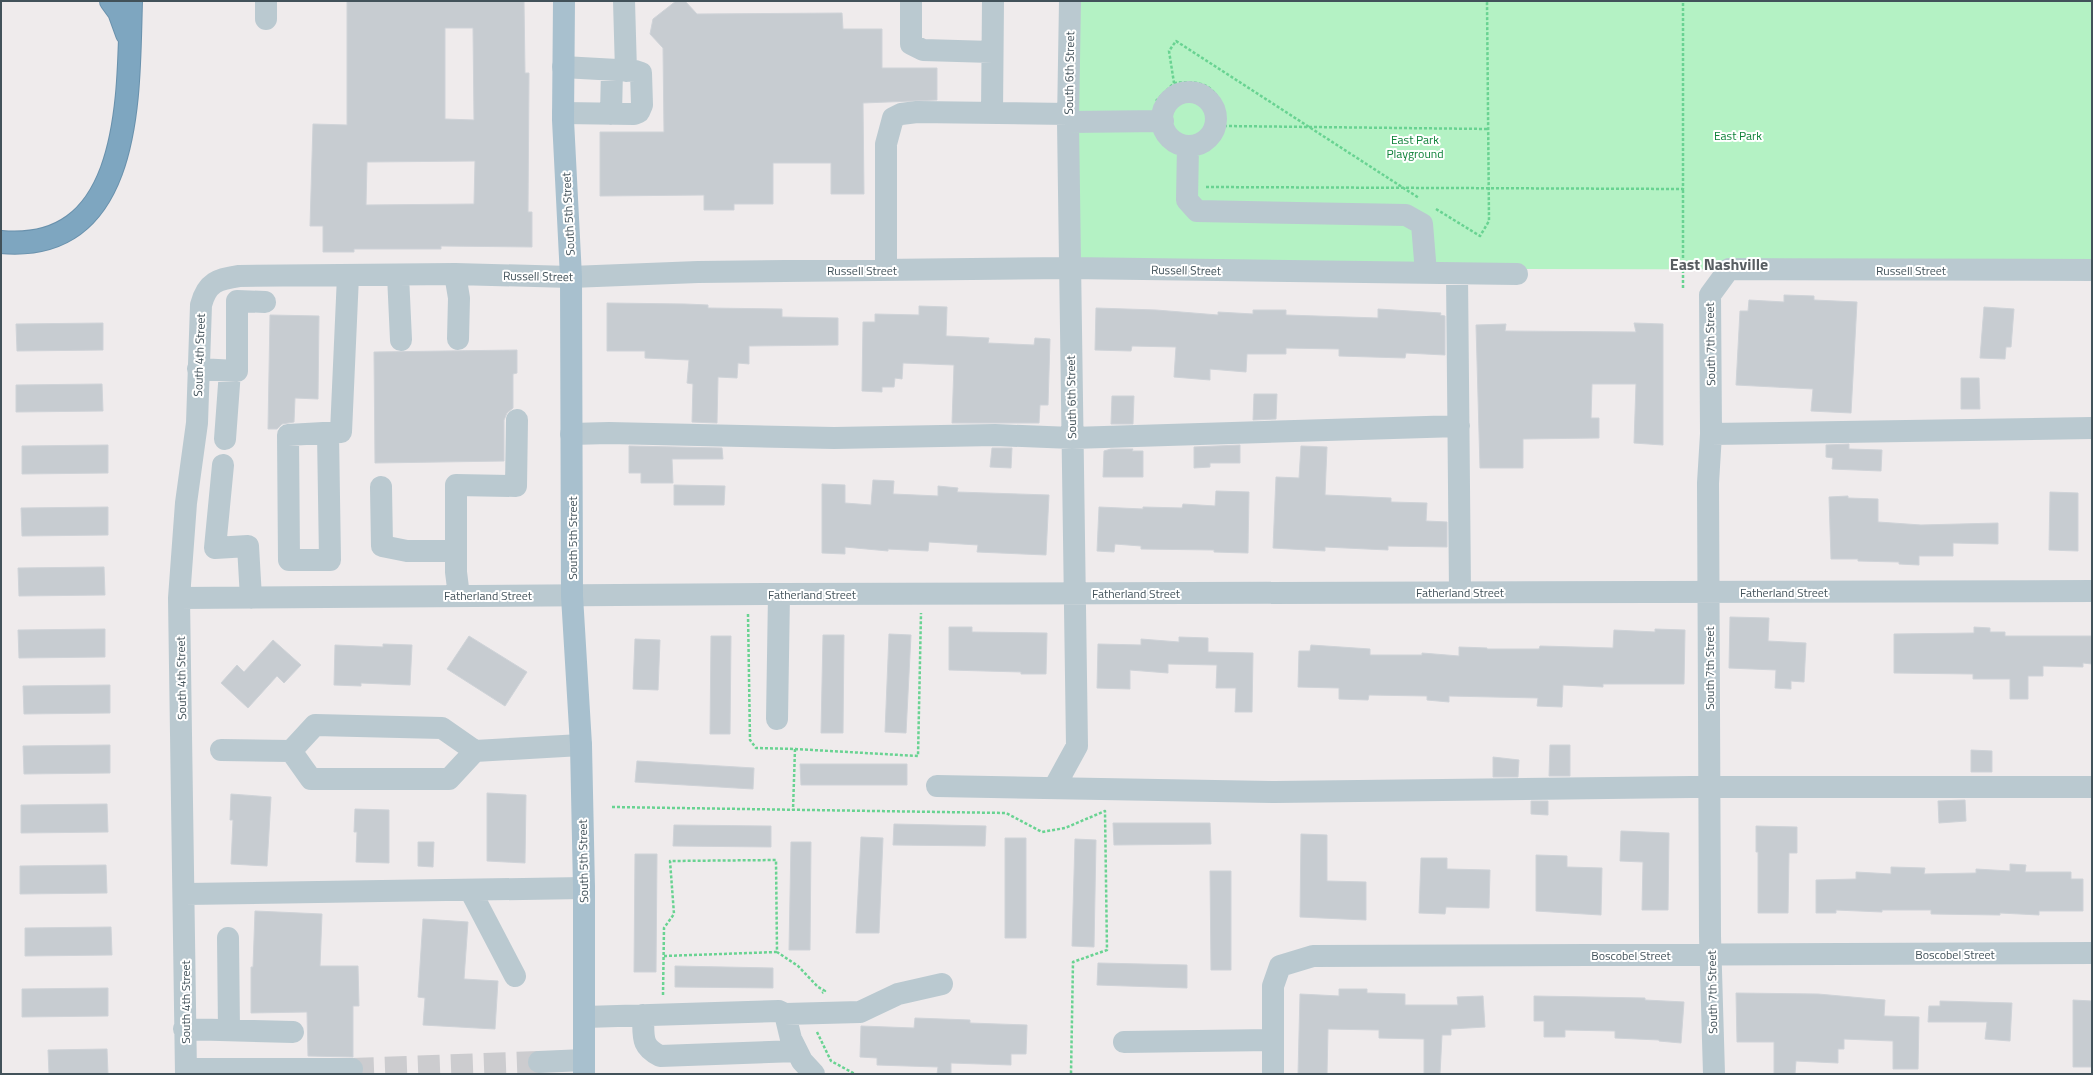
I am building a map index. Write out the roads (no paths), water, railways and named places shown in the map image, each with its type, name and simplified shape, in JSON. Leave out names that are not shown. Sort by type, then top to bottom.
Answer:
[{"type":"highway","points":[[111,1],[119,12],[130,39]]},
{"type":"highway","points":[[1,242],[32,242],[49,238],[76,223],[98,198],[114,166],[123,132],[127,99],[131,1]]},
{"type":"main road","name":"South 5th Street","points":[[564,1],[563,113],[571,277],[572,596],[581,745],[584,888],[584,1067]]},
{"type":"street","points":[[611,114],[626,71],[624,1]]},
{"type":"street","points":[[911,1],[912,44],[922,50],[992,52]]},
{"type":"street","points":[[992,113],[994,1]]},
{"type":"street","name":"South 6th Street","points":[[1054,788],[1077,746],[1068,118],[1070,1]]},
{"type":"street","points":[[563,68],[626,71]]},
{"type":"street","points":[[563,113],[634,114],[639,112],[642,105],[626,71]]},
{"type":"street","points":[[886,270],[886,144],[893,118],[901,114],[917,112],[992,113],[1068,118],[1157,114],[1163,111],[1167,104],[1180,94],[1197,93],[1205,97],[1212,104],[1216,122],[1214,131],[1209,138],[1195,148],[1183,146],[1171,139],[1163,128],[1157,114]]},
{"type":"street","points":[[1195,148],[1187,200],[1197,211],[1406,215],[1422,224],[1426,274]]},
{"type":"street","name":"Russell Street","points":[[210,286],[219,279],[239,276],[398,276],[455,274],[571,277],[698,272],[1070,268],[1426,274],[1518,274]]},
{"type":"street","name":"Russell Street","points":[[1729,269],[2092,270]]},
{"type":"street","name":"South 7th Street","points":[[1714,1074],[1711,956],[1708,483],[1711,434],[1710,295],[1729,269]]},
{"type":"street","points":[[455,274],[460,298],[458,339]]},
{"type":"street","points":[[1457,274],[1460,592]]},
{"type":"street","points":[[328,433],[330,560],[289,560],[288,435],[341,432],[348,276]]},
{"type":"street","points":[[398,276],[401,340]]},
{"type":"street","name":"South 4th Street","points":[[186,1072],[184,1029],[185,894],[179,598],[186,503],[197,423],[201,305],[203,296],[210,286]]},
{"type":"street","points":[[198,369],[237,371],[237,301],[265,302]]},
{"type":"street","points":[[225,439],[230,371]]},
{"type":"street","points":[[459,596],[456,551],[456,485],[516,486],[517,420]]},
{"type":"street","points":[[572,434],[617,433],[834,438],[996,435],[1072,438],[1459,426]]},
{"type":"street","points":[[1711,434],[2092,428]]},
{"type":"street","points":[[223,465],[216,548],[248,546],[251,598]]},
{"type":"street","points":[[380,487],[382,546],[407,550],[456,551]]},
{"type":"street","name":"Fatherland Street","points":[[179,598],[779,594],[2092,591]]},
{"type":"street","points":[[777,719],[779,594]]},
{"type":"street","points":[[221,750],[291,751],[315,725],[442,728],[475,751],[581,745]]},
{"type":"street","points":[[291,751],[311,778],[449,779],[475,751]]},
{"type":"street","points":[[937,786],[1275,792],[1710,788],[2092,787]]},
{"type":"street","points":[[185,894],[584,888]]},
{"type":"street","points":[[470,890],[515,976]]},
{"type":"street","points":[[228,938],[229,1030]]},
{"type":"street","name":"Boscobel Street","points":[[1273,1074],[1273,986],[1280,966],[1313,956],[1711,956],[2092,953]]},
{"type":"street","points":[[585,1017],[778,1011],[785,1014],[860,1012],[898,994],[942,984]]},
{"type":"street","points":[[785,1014],[791,1039],[802,1061],[814,1074]]},
{"type":"street","points":[[643,1015],[644,1042],[649,1051],[660,1056],[797,1051]]},
{"type":"street","points":[[184,1029],[293,1032]]},
{"type":"street","points":[[1124,1042],[1273,1040]]},
{"type":"street","points":[[539,1062],[584,1067]]},
{"type":"street","points":[[186,1072],[352,1069]]},
{"type":"tunnel","points":[[352,1069],[539,1062]]},
{"type":"district","name":"East Nashville","points":[[1719,264]]},
{"type":"park label","name":"East Park","points":[[1738,135]]},
{"type":"park label","name":"East Park Playground","points":[[1415,146]]}]
